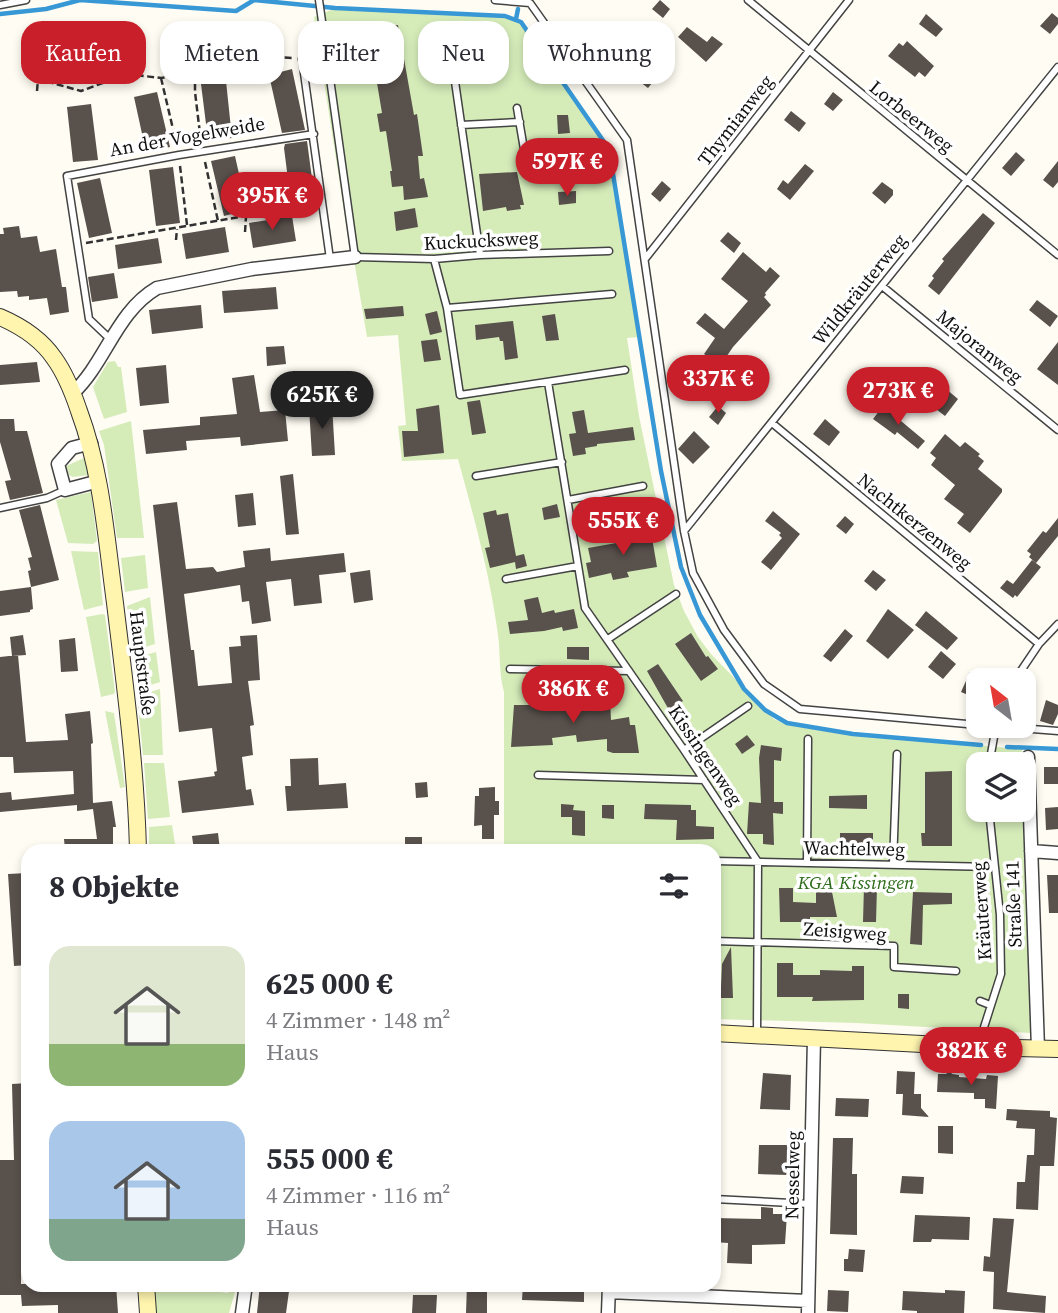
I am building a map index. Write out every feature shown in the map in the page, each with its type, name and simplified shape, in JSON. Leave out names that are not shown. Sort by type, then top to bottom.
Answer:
[{"type":"street","points":[[73,393],[86,380],[133,306],[144,295],[157,288],[252,269],[355,257]]},
{"type":"street","name":"Hauptstraße","points":[[0,317],[36,338],[55,359],[73,393],[91,443],[100,481],[134,760],[138,844]]},
{"type":"street","points":[[91,443],[72,448],[58,464],[65,490],[100,481]]},
{"type":"street","name":"Straße 141","points":[[1030,822],[1038,1049]]},
{"type":"street","points":[[1031,851],[1058,853]]},
{"type":"street","points":[[721,1033],[1058,1049]]},
{"type":"street","name":"Nesselweg","points":[[808,1307],[814,1038]]},
{"type":"street","points":[[147,1292],[148,1313]]},
{"type":"street","points":[[242,1313],[245,1292]]},
{"type":"street","points":[[608,1313],[609,1292]]},
{"type":"street","points":[[651,1292],[808,1307]]},
{"type":"lane","points":[[0,5],[26,0]]},
{"type":"lane","points":[[319,0],[355,257]]},
{"type":"lane","points":[[495,0],[531,1],[627,140],[684,531],[693,573],[724,630],[764,684],[800,709],[966,724]]},
{"type":"lane","name":"Lorbeerweg","points":[[748,0],[1058,255]]},
{"type":"lane","name":"Thymianweg","points":[[645,259],[849,0]]},
{"type":"lane","name":"Wildkräuterweg","points":[[684,531],[1058,67]]},
{"type":"lane","points":[[306,84],[330,259]]},
{"type":"lane","points":[[455,84],[480,255]]},
{"type":"lane","points":[[517,108],[526,161]]},
{"type":"lane","points":[[461,125],[520,122]]},
{"type":"lane","name":"An der Vogelweide","points":[[76,244],[67,176],[314,134]]},
{"type":"lane","points":[[76,244],[89,319],[110,339]]},
{"type":"lane","name":"Kuckucksweg","points":[[355,257],[434,259],[609,251]]},
{"type":"lane","points":[[434,259],[447,309],[460,395],[625,370]]},
{"type":"lane","name":"Majoranweg","points":[[882,286],[1058,430]]},
{"type":"lane","points":[[447,309],[612,294]]},
{"type":"lane","name":"Kissingenweg","points":[[548,383],[585,608],[758,862]]},
{"type":"lane","name":"Nachtkerzenweg","points":[[772,424],[1039,644]]},
{"type":"lane","points":[[476,476],[562,462]]},
{"type":"lane","points":[[568,500],[643,486]]},
{"type":"lane","points":[[0,508],[47,498],[65,490]]},
{"type":"lane","points":[[506,579],[578,566]]},
{"type":"lane","points":[[608,639],[676,594]]},
{"type":"lane","points":[[1023,668],[1039,644],[1058,624]]},
{"type":"lane","points":[[510,669],[629,671]]},
{"type":"lane","points":[[684,750],[748,706]]},
{"type":"lane","points":[[1036,729],[1058,731]]},
{"type":"lane","points":[[807,862],[808,739]]},
{"type":"lane","points":[[893,864],[897,754]]},
{"type":"lane","points":[[538,775],[704,780]]},
{"type":"lane","name":"Kräuterweg","points":[[978,1047],[1002,974],[1000,915],[990,822]]},
{"type":"lane","name":"Wachtelweg","points":[[721,860],[994,867]]},
{"type":"lane","points":[[757,1036],[758,862]]},
{"type":"lane","name":"Zeisigweg","points":[[721,941],[894,946],[894,967],[956,971]]},
{"type":"lane","points":[[980,1002],[990,1005]]},
{"type":"lane","points":[[721,1199],[810,1204]]},
{"type":"path","points":[[37,91],[38,79],[81,91],[127,74],[161,78],[195,74],[214,53],[298,59]]},
{"type":"path","points":[[76,244],[323,202]]},
{"type":"path","points":[[245,232],[246,217]]},
{"type":"path","points":[[176,240],[177,228]]},
{"type":"green space","name":"KGA Kissingen","points":[[336,8],[505,16],[521,22],[523,84],[564,84],[609,149],[639,337],[627,338],[639,416],[674,585],[698,637],[774,719],[787,725],[836,733],[1022,749],[1022,752],[966,752],[966,822],[1024,822],[1031,1033],[856,1023],[721,1019],[721,844],[504,844],[504,692],[490,585],[458,459],[402,461],[398,426],[406,425],[398,335],[367,337],[349,243],[324,84],[404,84],[404,21],[315,21],[314,17]]},
{"type":"green space","points":[[115,361],[118,367],[121,367],[127,412],[104,419],[93,387],[108,362]]},
{"type":"green space","points":[[131,421],[144,538],[117,538],[104,445],[99,431]]},
{"type":"green space","points":[[84,458],[89,475],[69,475],[66,466]]},
{"type":"green space","points":[[91,492],[97,541],[93,544],[68,543],[56,500]]},
{"type":"green space","points":[[71,551],[98,552],[103,605],[84,610]]},
{"type":"green space","points":[[145,555],[148,588],[125,592],[121,558]]},
{"type":"green space","points":[[150,597],[155,644],[132,651],[127,606]]},
{"type":"green space","points":[[105,615],[115,692],[101,697],[86,617]]},
{"type":"green space","points":[[156,652],[160,682],[136,690],[132,659]]},
{"type":"green space","points":[[160,689],[163,755],[143,755],[137,696]]},
{"type":"green space","points":[[105,711],[114,713],[125,787],[120,788]]},
{"type":"green space","points":[[144,763],[164,763],[170,817],[148,819]]},
{"type":"green space","points":[[172,825],[175,844],[149,844],[149,827]]},
{"type":"green space","points":[[155,1292],[235,1292],[229,1313],[155,1313]]},
{"type":"building","points":[[660,0],[670,9],[663,18],[652,9]]},
{"type":"building","points":[[1052,13],[1058,18],[1058,24],[1050,34],[1040,26]]},
{"type":"building","points":[[926,14],[943,29],[936,37],[919,24]]},
{"type":"building","points":[[687,27],[707,42],[712,36],[723,44],[706,62],[678,37]]},
{"type":"building","points":[[907,41],[934,66],[925,77],[919,72],[915,77],[888,56],[899,43],[903,46]]},
{"type":"building","points":[[404,59],[414,115],[417,114],[423,156],[418,156],[420,179],[424,178],[428,197],[404,200],[403,186],[392,187],[386,131],[380,132],[377,114],[382,113],[377,84],[404,84]]},
{"type":"building","points":[[292,69],[305,130],[282,133],[271,84],[284,84],[284,71]]},
{"type":"building","points":[[201,84],[226,84],[232,138],[208,140]]},
{"type":"building","points":[[157,92],[170,147],[146,152],[134,97]]},
{"type":"building","points":[[833,92],[843,100],[833,111],[824,104]]},
{"type":"building","points":[[91,104],[98,160],[73,162],[67,107]]},
{"type":"building","points":[[791,111],[806,123],[799,132],[784,120]]},
{"type":"building","points":[[557,115],[568,115],[570,133],[558,134]]},
{"type":"building","points":[[307,141],[315,201],[291,203],[285,144]]},
{"type":"building","points":[[583,147],[584,160],[569,161],[569,148]]},
{"type":"building","points":[[1016,152],[1025,160],[1011,176],[1002,168]]},
{"type":"building","points":[[235,156],[247,210],[224,216],[211,161]]},
{"type":"building","points":[[1058,161],[1058,182],[1053,188],[1043,180]]},
{"type":"building","points":[[805,164],[814,171],[790,200],[777,189],[783,180],[788,184]]},
{"type":"building","points":[[173,167],[180,223],[156,226],[149,170]]},
{"type":"building","points":[[517,172],[524,205],[520,205],[521,209],[507,211],[506,207],[483,211],[479,174]]},
{"type":"building","points":[[100,178],[112,233],[89,238],[77,183]]},
{"type":"building","points":[[662,181],[671,189],[660,202],[651,194]]},
{"type":"building","points":[[882,182],[893,190],[893,195],[885,204],[872,193]]},
{"type":"building","points":[[576,191],[576,203],[559,205],[558,192]]},
{"type":"building","points":[[415,208],[418,227],[396,231],[394,212]]},
{"type":"building","points":[[983,213],[995,223],[939,295],[928,286],[934,278],[932,276],[944,261],[942,259]]},
{"type":"building","points":[[292,216],[296,241],[253,248],[249,223]]},
{"type":"building","points":[[19,226],[21,238],[37,236],[40,252],[56,249],[62,287],[66,287],[69,312],[50,315],[47,298],[29,300],[29,296],[18,297],[17,291],[0,292],[0,234],[4,234],[3,228]]},
{"type":"building","points":[[225,227],[229,252],[186,259],[182,234]]},
{"type":"building","points":[[728,232],[741,243],[734,253],[720,241]]},
{"type":"building","points":[[158,238],[162,263],[118,269],[115,245]]},
{"type":"building","points":[[743,252],[766,272],[770,267],[780,276],[765,293],[764,297],[771,305],[733,347],[720,366],[725,370],[707,394],[695,383],[707,369],[701,369],[710,358],[704,354],[715,338],[696,323],[705,313],[724,329],[748,301],[721,279]]},
{"type":"building","points":[[114,273],[118,298],[92,302],[88,277]]},
{"type":"building","points":[[276,287],[278,309],[224,313],[222,291]]},
{"type":"building","points":[[1037,300],[1058,316],[1050,327],[1029,310]]},
{"type":"building","points":[[201,305],[203,328],[152,334],[149,310]]},
{"type":"building","points":[[403,306],[404,316],[366,319],[364,309]]},
{"type":"building","points":[[437,311],[442,332],[430,335],[425,314]]},
{"type":"building","points":[[555,314],[559,340],[546,341],[542,316]]},
{"type":"building","points":[[513,321],[518,358],[505,360],[503,341],[500,341],[499,337],[476,340],[475,325]]},
{"type":"building","points":[[437,339],[441,360],[424,362],[421,341]]},
{"type":"building","points":[[1058,342],[1058,385],[1037,369]]},
{"type":"building","points":[[284,346],[286,364],[267,366],[266,347]]},
{"type":"building","points":[[37,362],[40,382],[0,385],[0,365]]},
{"type":"building","points":[[166,365],[169,403],[140,406],[136,368]]},
{"type":"building","points":[[254,375],[260,412],[285,410],[288,441],[241,446],[240,437],[186,441],[187,450],[146,454],[143,430],[200,425],[200,417],[237,414],[232,378]]},
{"type":"building","points":[[946,389],[958,399],[945,416],[932,406]]},
{"type":"building","points":[[480,400],[486,433],[472,435],[467,402]]},
{"type":"building","points":[[332,405],[335,455],[312,456],[309,407]]},
{"type":"building","points":[[439,405],[444,453],[404,457],[402,431],[418,431],[416,409]]},
{"type":"building","points":[[718,406],[726,413],[718,425],[709,417]]},
{"type":"building","points":[[883,406],[925,441],[918,449],[897,432],[895,435],[873,419]]},
{"type":"building","points":[[584,410],[588,433],[633,427],[635,440],[597,444],[585,448],[586,454],[573,456],[569,434],[576,433],[572,412]]},
{"type":"building","points":[[0,419],[14,419],[15,431],[27,431],[43,493],[10,500],[5,481],[11,480],[0,442]]},
{"type":"building","points":[[825,419],[840,432],[829,446],[813,434]]},
{"type":"building","points":[[694,431],[710,447],[693,464],[678,449]]},
{"type":"building","points":[[945,434],[960,447],[965,442],[980,454],[978,456],[984,461],[978,469],[1002,489],[970,533],[957,523],[964,514],[944,499],[955,485],[931,465],[936,458],[930,453]]},
{"type":"building","points":[[293,474],[299,534],[286,535],[280,476]]},
{"type":"building","points":[[253,493],[256,525],[238,527],[235,495]]},
{"type":"building","points":[[177,502],[186,569],[213,567],[217,572],[245,567],[243,551],[270,548],[271,561],[344,553],[346,572],[319,575],[322,603],[294,606],[291,579],[266,582],[271,621],[252,624],[249,601],[242,602],[240,585],[184,594],[198,686],[232,683],[229,647],[241,646],[240,636],[257,635],[260,680],[248,681],[254,725],[250,726],[253,755],[242,757],[246,790],[251,789],[254,805],[182,813],[178,781],[215,776],[214,772],[217,771],[212,728],[179,732],[153,505]]},
{"type":"building","points":[[557,504],[560,517],[544,520],[542,508]]},
{"type":"building","points":[[40,505],[59,580],[31,587],[28,558],[32,557],[19,510]]},
{"type":"building","points":[[496,510],[497,515],[508,513],[516,556],[524,554],[527,566],[516,569],[515,562],[490,568],[485,548],[490,547],[483,513]]},
{"type":"building","points":[[773,511],[800,534],[771,570],[761,562],[782,538],[779,535],[781,533],[765,521]]},
{"type":"building","points":[[845,516],[854,524],[846,534],[836,526]]},
{"type":"building","points":[[1058,518],[1058,536],[1036,563],[1027,551]]},
{"type":"building","points":[[650,526],[657,567],[627,572],[629,577],[613,580],[611,573],[589,578],[586,563],[591,562],[588,548],[639,539],[637,528]]},
{"type":"building","points":[[1032,560],[1041,567],[1017,597],[1015,595],[1013,598],[1000,588],[1007,580],[1013,584]]},
{"type":"building","points":[[370,570],[373,600],[354,603],[350,573]]},
{"type":"building","points":[[873,570],[886,580],[876,591],[864,581]]},
{"type":"building","points":[[31,587],[33,609],[30,612],[0,616],[0,591]]},
{"type":"building","points":[[538,597],[542,613],[574,609],[578,628],[563,631],[562,627],[510,634],[508,622],[528,620],[524,600]]},
{"type":"building","points":[[888,609],[914,630],[888,659],[866,641]]},
{"type":"building","points":[[926,611],[958,638],[947,650],[915,625]]},
{"type":"building","points":[[845,629],[853,636],[831,662],[823,656]]},
{"type":"building","points":[[691,633],[706,657],[708,656],[718,669],[701,681],[675,644]]},
{"type":"building","points":[[23,635],[26,655],[12,656],[10,637]]},
{"type":"building","points":[[75,638],[78,671],[61,672],[59,640]]},
{"type":"building","points":[[567,647],[589,647],[589,660],[567,659]]},
{"type":"building","points":[[941,651],[956,664],[943,679],[928,667]]},
{"type":"building","points":[[18,655],[26,742],[68,740],[65,714],[90,711],[93,803],[112,801],[116,827],[113,827],[113,844],[64,844],[64,839],[97,839],[93,809],[77,811],[77,805],[0,812],[0,793],[11,792],[12,800],[74,794],[73,771],[14,773],[13,757],[0,757],[0,657]]},
{"type":"building","points":[[658,664],[683,701],[669,710],[647,671]]},
{"type":"building","points":[[966,681],[966,694],[961,692]]},
{"type":"building","points":[[586,698],[586,701],[610,700],[611,720],[629,717],[630,725],[635,725],[639,753],[613,753],[607,751],[607,739],[577,742],[576,735],[552,738],[553,745],[511,747],[514,705],[573,705],[573,699]]},
{"type":"building","points":[[1046,700],[1058,705],[1058,714],[1053,725],[1040,721]]},
{"type":"building","points":[[747,735],[755,745],[742,754],[735,744]]},
{"type":"building","points":[[761,745],[782,748],[781,761],[774,760],[774,802],[783,802],[783,814],[773,813],[774,845],[763,844],[763,834],[747,834],[749,802],[761,803]]},
{"type":"building","points":[[318,758],[319,785],[346,783],[348,808],[287,811],[285,786],[291,786],[290,759]]},
{"type":"building","points":[[1044,767],[1058,767],[1058,784],[1044,784]]},
{"type":"building","points":[[952,771],[952,846],[922,846],[921,833],[925,833],[925,772]]},
{"type":"building","points":[[427,782],[428,797],[416,798],[415,783]]},
{"type":"building","points":[[495,787],[499,815],[494,815],[494,839],[482,839],[482,825],[474,826],[475,796],[479,796],[479,788]]},
{"type":"building","points":[[867,795],[867,809],[829,808],[829,796]]},
{"type":"building","points":[[561,804],[574,805],[573,810],[585,811],[585,836],[572,835],[572,817],[561,817]]},
{"type":"building","points":[[645,804],[691,805],[691,810],[696,810],[696,826],[714,827],[714,839],[676,840],[677,820],[644,819]]},
{"type":"building","points":[[602,805],[614,805],[614,819],[602,818]]},
{"type":"building","points":[[1058,807],[1058,829],[1046,830],[1045,808]]},
{"type":"building","points":[[218,833],[219,844],[193,844],[192,836]]},
{"type":"building","points":[[840,833],[873,833],[873,843],[840,844]]},
{"type":"building","points":[[405,837],[422,837],[422,844],[405,844]]},
{"type":"building","points":[[21,873],[21,966],[14,966],[8,874]]},
{"type":"building","points":[[1047,875],[1058,875],[1058,913],[1049,913]]},
{"type":"building","points":[[864,886],[877,887],[876,922],[863,922]]},
{"type":"building","points":[[779,888],[793,888],[793,902],[816,903],[816,891],[832,892],[837,917],[810,917],[810,922],[780,922]]},
{"type":"building","points":[[913,892],[952,893],[952,904],[923,905],[922,945],[910,944]]},
{"type":"building","points":[[731,947],[733,998],[721,998],[722,964]]},
{"type":"building","points":[[777,963],[793,963],[793,975],[820,975],[820,970],[852,971],[852,966],[864,966],[864,1000],[812,1001],[813,997],[777,997]]},
{"type":"building","points":[[898,994],[909,994],[909,1009],[898,1008]]},
{"type":"building","points":[[897,1071],[915,1072],[914,1094],[921,1094],[921,1108],[929,1117],[902,1115],[903,1094],[896,1094]]},
{"type":"building","points":[[950,1071],[959,1077],[986,1079],[987,1075],[998,1076],[996,1109],[985,1108],[985,1099],[974,1099],[974,1093],[937,1092],[938,1074]]},
{"type":"building","points":[[763,1073],[791,1075],[790,1110],[760,1109]]},
{"type":"building","points":[[21,1083],[21,1292],[117,1292],[118,1313],[58,1313],[58,1305],[22,1306],[21,1295],[0,1295],[0,1160],[14,1160],[12,1084]]},
{"type":"building","points":[[836,1098],[869,1099],[868,1117],[835,1116]]},
{"type":"building","points":[[1007,1109],[1050,1111],[1050,1117],[1057,1118],[1054,1166],[1040,1166],[1038,1210],[1016,1209],[1017,1182],[1025,1182],[1027,1155],[1034,1155],[1035,1129],[1016,1128],[1017,1121],[1006,1120]]},
{"type":"building","points":[[938,1126],[953,1126],[953,1154],[938,1153]]},
{"type":"building","points":[[833,1138],[853,1138],[852,1174],[857,1174],[857,1235],[830,1234]]},
{"type":"building","points":[[759,1145],[789,1145],[788,1175],[758,1174]]},
{"type":"building","points":[[902,1176],[924,1177],[923,1194],[900,1193]]},
{"type":"building","points":[[761,1207],[773,1208],[773,1214],[787,1214],[785,1244],[752,1245],[752,1264],[727,1263],[728,1243],[721,1242],[721,1218],[761,1219]]},
{"type":"building","points":[[915,1215],[970,1217],[969,1240],[932,1239],[931,1242],[913,1242]]},
{"type":"building","points":[[993,1218],[1014,1219],[1007,1292],[1046,1296],[1045,1313],[993,1309],[994,1272],[983,1271],[984,1256],[990,1257]]},
{"type":"building","points":[[849,1249],[865,1250],[863,1272],[844,1271],[844,1259],[848,1259]]},
{"type":"building","points":[[828,1290],[849,1291],[848,1312],[827,1311]]},
{"type":"building","points":[[945,1290],[965,1291],[964,1313],[917,1313],[902,1310],[903,1291],[945,1293]]},
{"type":"building","points":[[259,1292],[289,1292],[286,1313],[257,1313]]},
{"type":"building","points":[[467,1292],[487,1292],[487,1313],[466,1313]]},
{"type":"building","points":[[522,1292],[584,1292],[584,1302],[522,1300]]},
{"type":"building","points":[[413,1295],[437,1295],[436,1313],[412,1313]]},
{"type":"waterway","points":[[0,14],[46,9],[80,0],[236,11],[254,0],[335,8],[505,16],[521,22],[609,149],[661,471],[681,567],[700,615],[744,689],[765,710],[787,723],[853,734],[981,745]]},
{"type":"waterway","points":[[516,19],[518,9]]},
{"type":"waterway","points":[[1007,747],[1058,749]]}]
